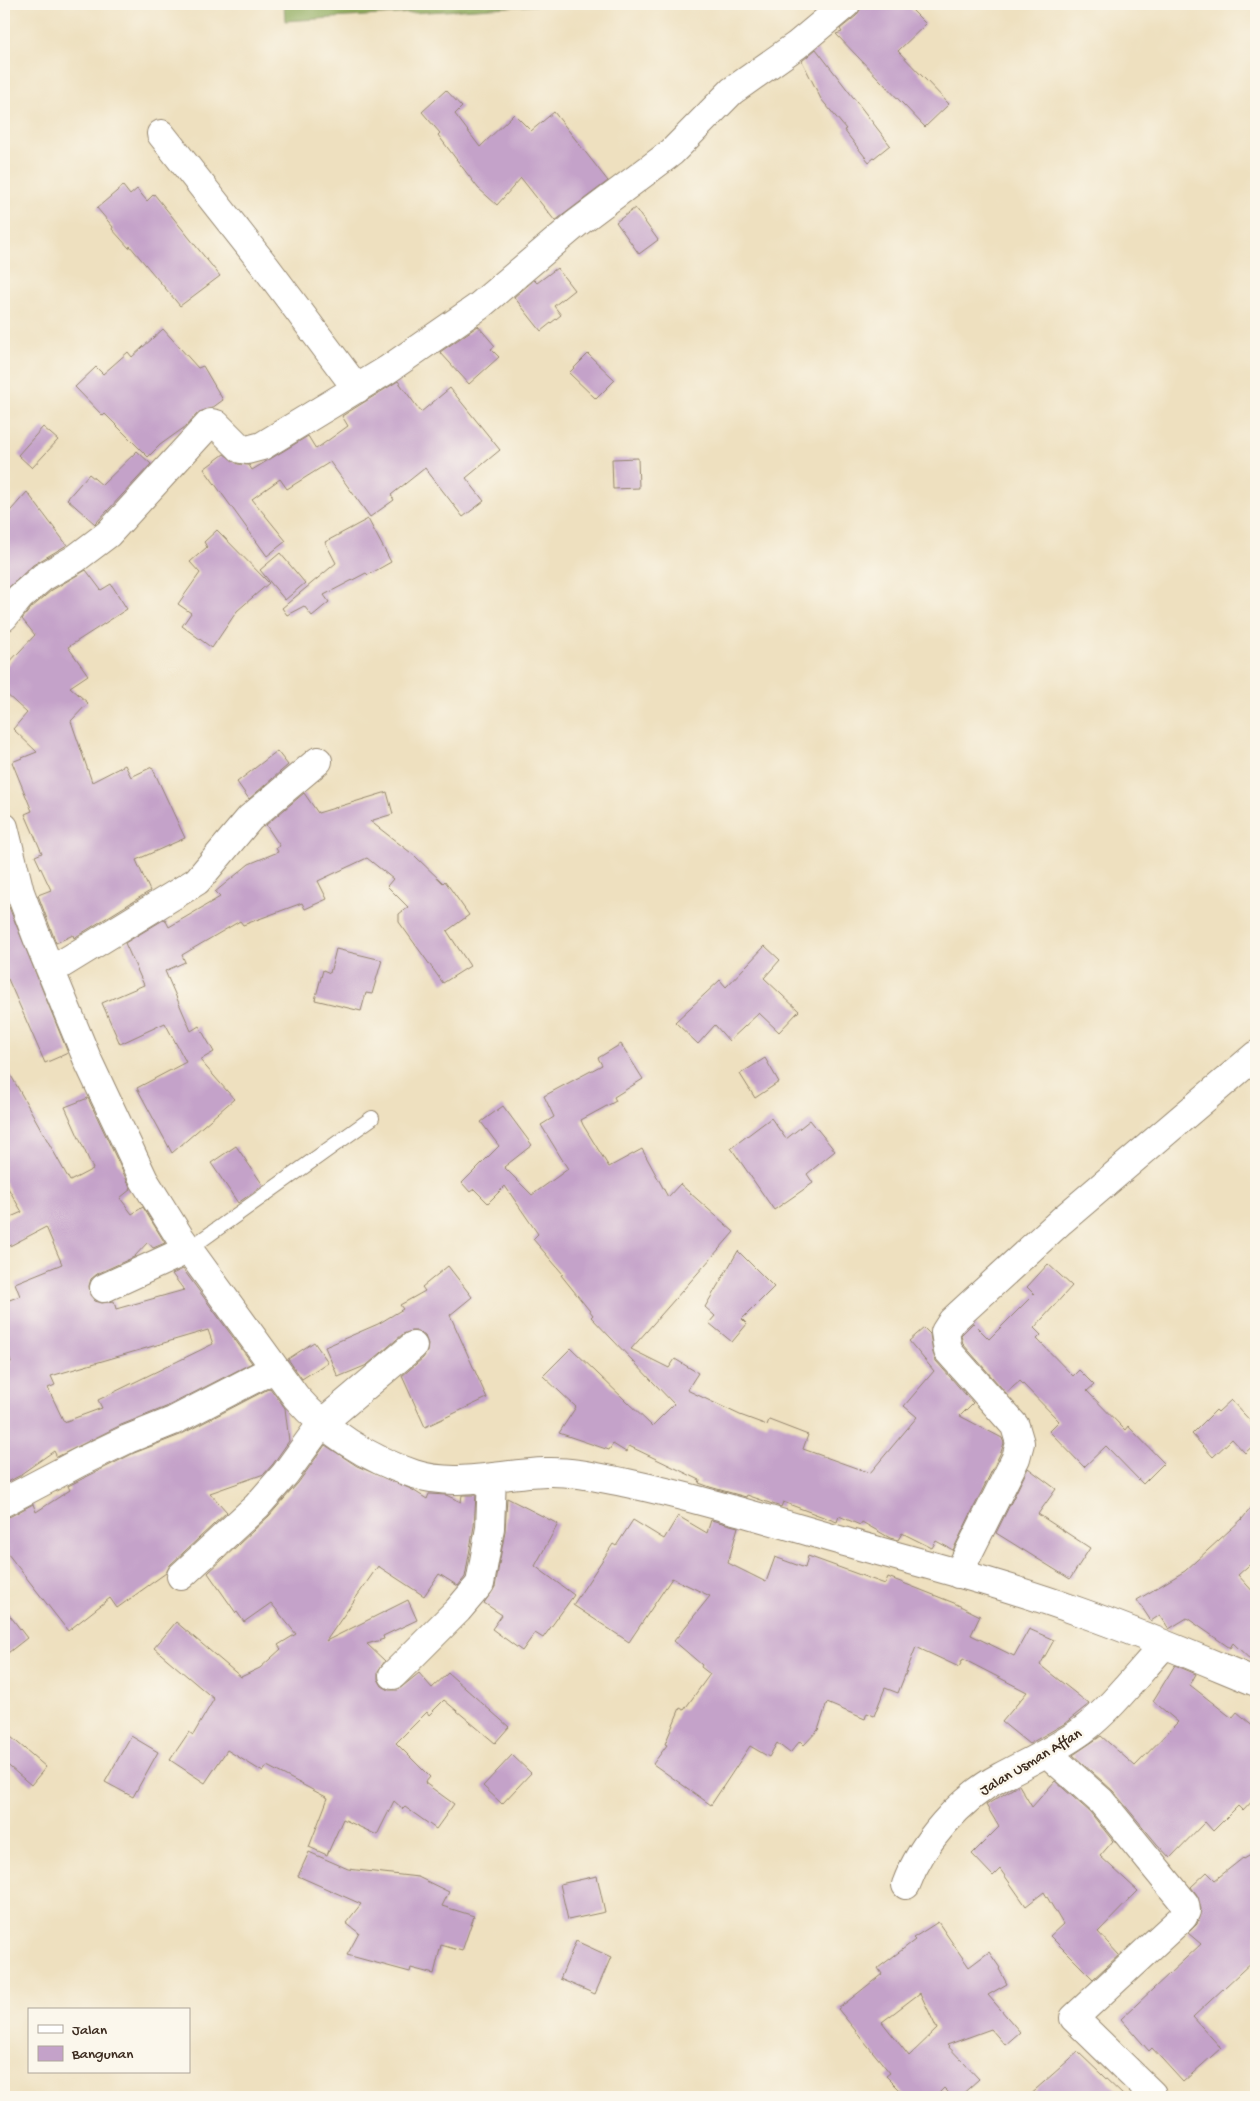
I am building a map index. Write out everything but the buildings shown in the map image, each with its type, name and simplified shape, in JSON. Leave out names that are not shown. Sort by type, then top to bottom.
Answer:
[{"type":"street","points":[[4,617],[20,597],[44,577],[75,559],[108,534],[179,454],[212,422],[241,449],[247,450],[262,446],[356,389],[478,307],[576,224],[672,152],[732,91],[796,45],[846,4]]},
{"type":"street","points":[[161,134],[265,266],[356,389]]},
{"type":"street","points":[[52,970],[197,881],[250,818],[318,761]]},
{"type":"street","points":[[4,827],[20,892],[88,1061],[144,1180],[189,1249],[296,1397],[312,1416],[343,1440],[367,1455],[414,1474],[443,1480],[475,1480],[550,1472],[627,1483],[739,1512],[958,1574],[1080,1611],[1256,1681]]},
{"type":"street","points":[[958,1574],[1016,1458],[1020,1443],[1015,1426],[948,1351],[945,1332],[952,1321],[1061,1221],[1256,1056]]},
{"type":"street","points":[[104,1288],[189,1249]]},
{"type":"street","points":[[181,1576],[257,1506],[285,1474],[322,1424],[413,1346]]},
{"type":"street","points":[[4,1502],[88,1458],[173,1421],[275,1368]]},
{"type":"street","points":[[393,1675],[458,1610],[480,1584],[490,1528],[492,1477]]},
{"type":"street","name":"Jalan Usman Affan","points":[[906,1885],[920,1854],[968,1798],[999,1778],[1047,1753],[1084,1729],[1097,1718],[1164,1645]]},
{"type":"street","points":[[1047,1753],[1101,1802],[1185,1904],[1186,1911],[1184,1917],[1074,2018],[1117,2062],[1152,2094]]},
{"type":"lane","points":[[189,1249],[372,1118]]},
{"type":"green space","points":[[284,4],[554,4],[285,21]]}]
